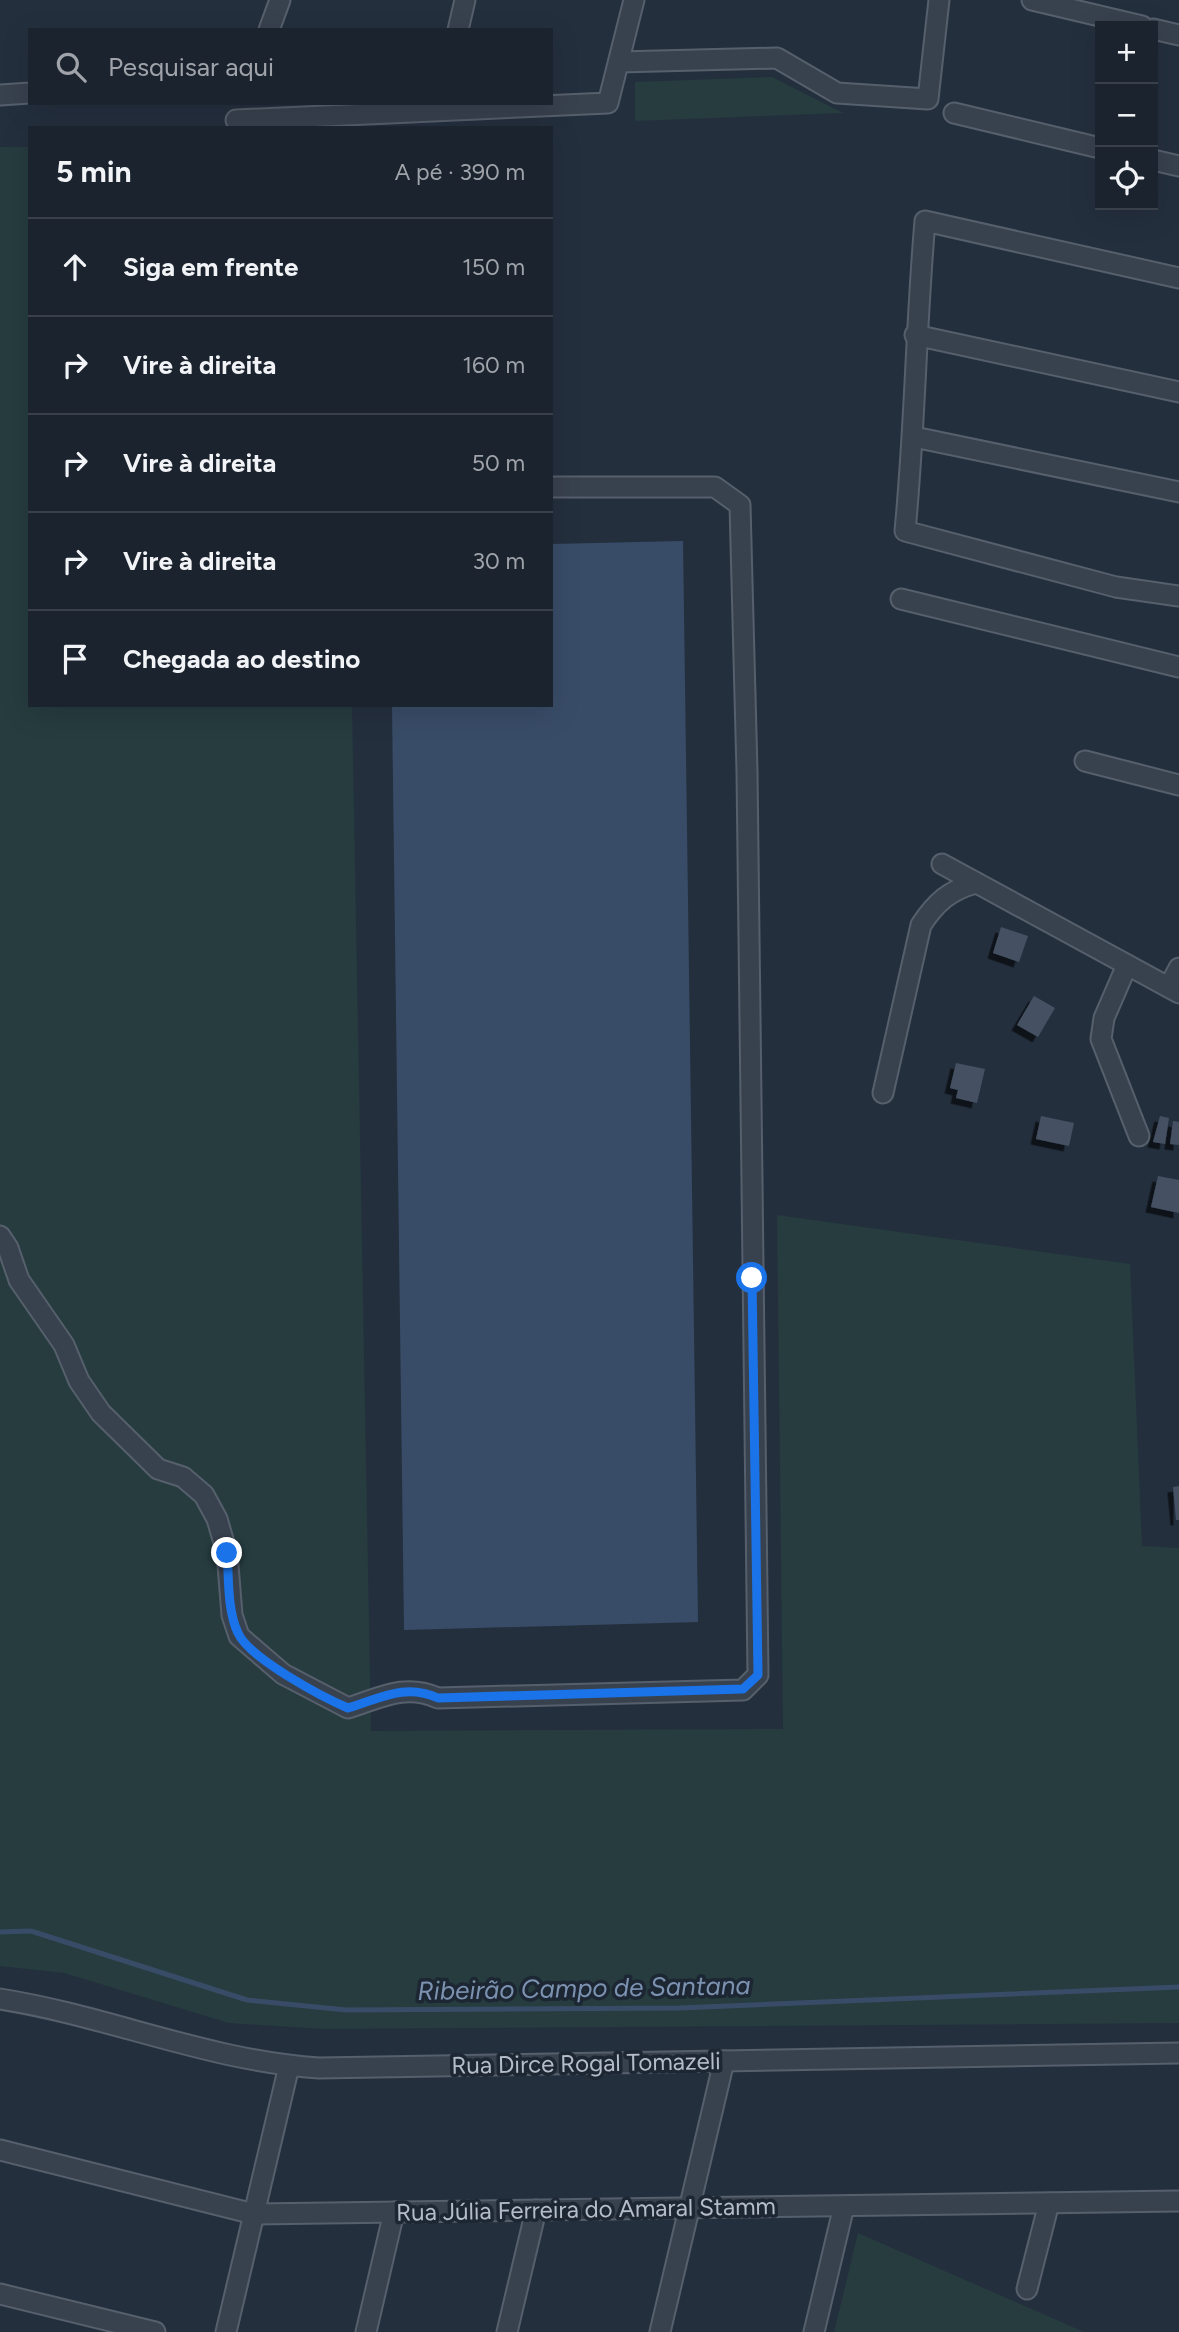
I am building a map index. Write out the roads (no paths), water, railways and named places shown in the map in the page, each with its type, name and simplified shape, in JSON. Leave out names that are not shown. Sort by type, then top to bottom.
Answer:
[{"type":"street","points":[[270,28],[280,0]]},
{"type":"street","points":[[458,28],[465,0]]},
{"type":"street","points":[[553,104],[608,103],[634,0]]},
{"type":"street","points":[[619,62],[777,58],[837,93],[928,99],[939,0]]},
{"type":"street","points":[[1032,0],[1121,21]]},
{"type":"street","points":[[1158,30],[1179,35]]},
{"type":"street","points":[[0,94],[28,93]]},
{"type":"street","points":[[239,117],[524,105]]},
{"type":"street","points":[[954,113],[1096,147]]},
{"type":"street","points":[[1158,161],[1179,166]]},
{"type":"street","points":[[1179,278],[925,221],[915,335],[914,437],[905,531],[1116,587],[1179,596]]},
{"type":"street","points":[[915,335],[1179,392]]},
{"type":"street","points":[[914,437],[1179,492]]},
{"type":"street","points":[[0,1236],[8,1248],[19,1280],[64,1345],[79,1381],[101,1413],[158,1469],[183,1477],[204,1495],[217,1519],[227,1553],[232,1615],[239,1636],[283,1674],[323,1698],[348,1708],[408,1689],[420,1690],[438,1698],[743,1689],[758,1675],[747,772],[740,505],[715,487],[553,487]]},
{"type":"street","points":[[901,599],[1179,667]]},
{"type":"street","points":[[1085,761],[1179,785]]},
{"type":"street","points":[[942,864],[1174,990],[1179,968]]},
{"type":"street","points":[[883,1093],[921,925],[932,908],[954,888],[976,883]]},
{"type":"street","points":[[1127,965],[1104,1018],[1101,1039],[1139,1136]]},
{"type":"street","name":"Rua Dirce Rogal Tomazeli","points":[[0,1999],[213,2052],[289,2066],[1179,2053]]},
{"type":"street","points":[[660,2332],[724,2061]]},
{"type":"street","points":[[226,2332],[289,2066]]},
{"type":"street","name":"Rua Júlia Ferreira do Amaral Stamm","points":[[0,2150],[254,2214],[1179,2201]]},
{"type":"street","points":[[1027,2289],[1049,2203]]},
{"type":"street","points":[[814,2332],[844,2206]]},
{"type":"street","points":[[507,2332],[536,2210]]},
{"type":"street","points":[[366,2332],[394,2212]]},
{"type":"street","points":[[0,2294],[155,2332]]},
{"type":"water","points":[[683,541],[698,1622],[404,1630],[392,707],[553,707],[553,544]]},
{"type":"waterway","name":"Ribeirão Campo de Santana","points":[[0,1932],[31,1931],[247,2000],[346,2010],[679,2008],[1179,1987]]}]
